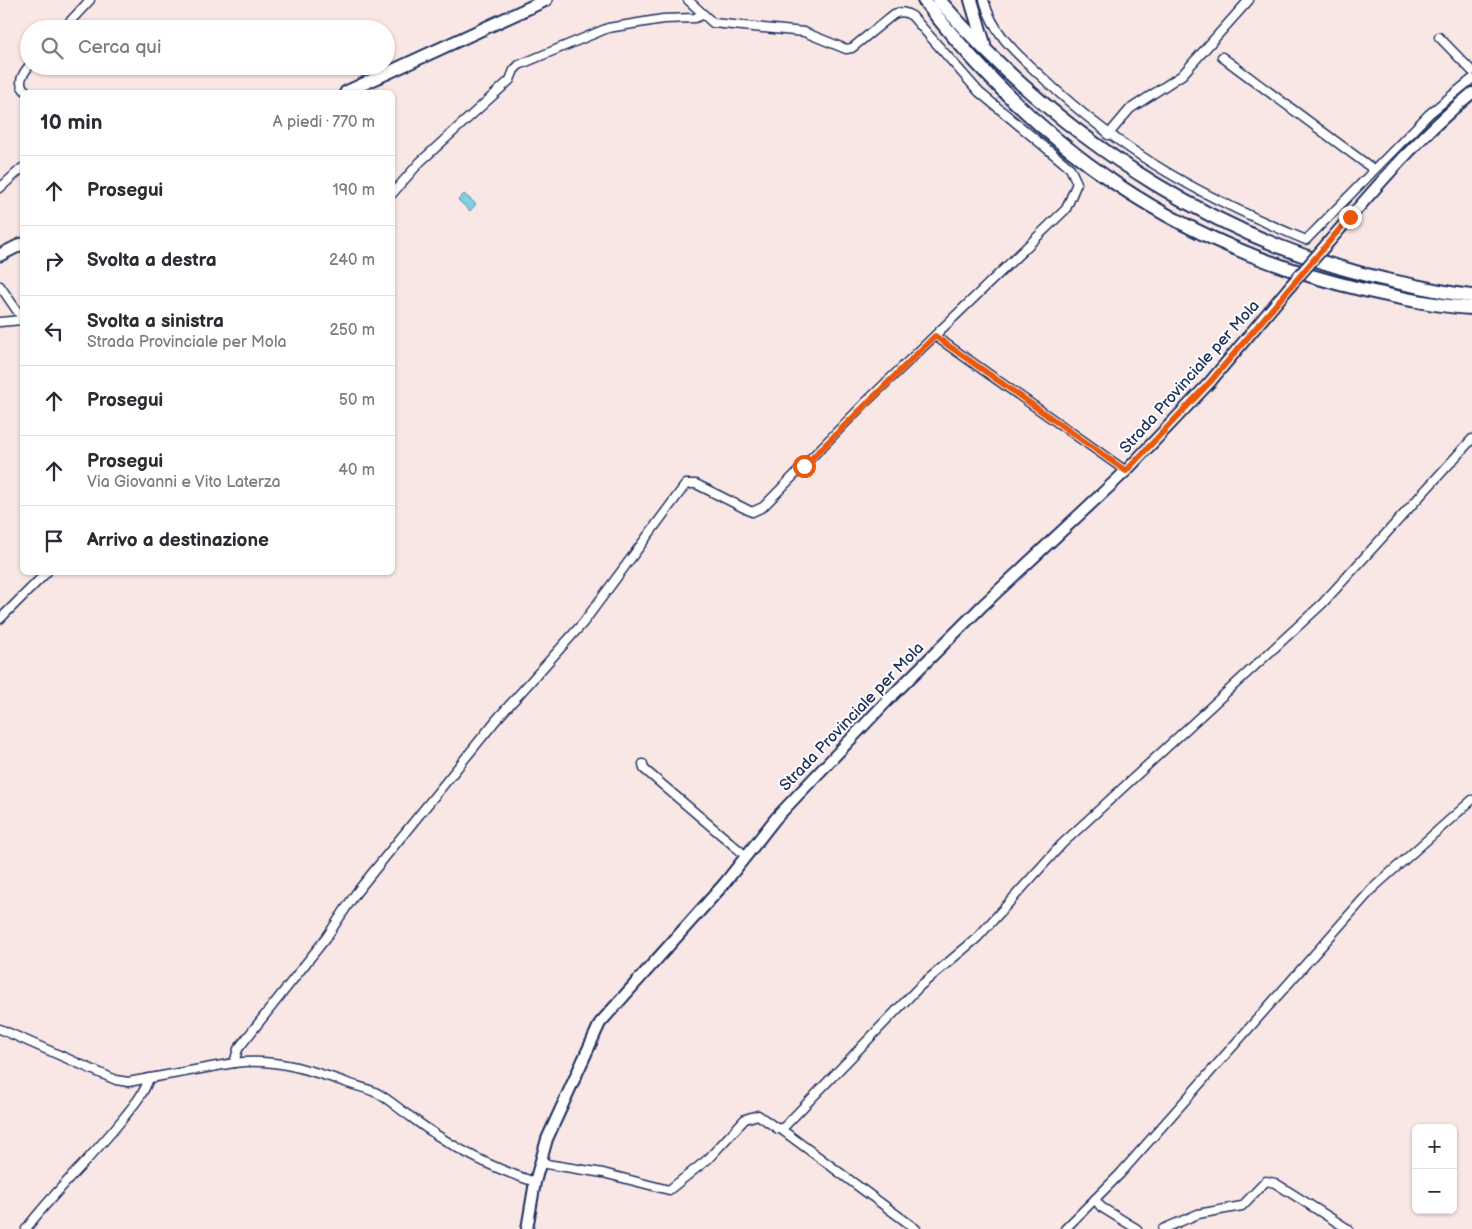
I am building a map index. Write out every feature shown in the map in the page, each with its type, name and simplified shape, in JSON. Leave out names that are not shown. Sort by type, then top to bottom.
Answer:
[{"type":"highway","points":[[924,0],[954,38],[1011,100],[1066,148],[1138,199],[1196,231],[1304,274],[1377,293],[1472,308]]},
{"type":"highway","points":[[939,0],[986,51],[1033,95],[1088,138],[1174,193],[1229,224],[1293,253],[1383,280],[1472,296]]},
{"type":"highway","points":[[971,0],[977,29],[986,51]]},
{"type":"main road","points":[[395,69],[546,0]]},
{"type":"main road","points":[[350,90],[383,75]]},
{"type":"main road","points":[[0,255],[20,245]]},
{"type":"street","points":[[71,20],[90,0]]},
{"type":"street","points":[[234,1063],[238,1049],[326,938],[356,893],[515,698],[584,623],[686,484],[696,484],[752,512],[758,510],[935,336],[1057,220],[1075,191],[1077,183],[1070,168],[979,92],[912,16],[906,13],[894,14],[852,48],[846,49],[810,34],[712,23],[688,0]]},
{"type":"street","points":[[984,0],[988,15],[1001,38],[1062,96],[1108,134],[1164,172],[1199,191],[1306,240],[1428,114],[1472,79]]},
{"type":"street","points":[[1108,134],[1130,109],[1182,75],[1250,0]]},
{"type":"street","points":[[395,191],[420,162],[510,80],[514,70],[519,65],[608,28],[663,20],[695,18],[702,15]]},
{"type":"street","points":[[1439,37],[1472,71]]},
{"type":"street","points":[[1222,57],[1373,169]]},
{"type":"street","points":[[22,75],[20,81],[24,90]]},
{"type":"street","name":"Strada Provinciale per Mola","points":[[527,1229],[535,1182],[547,1139],[600,1023],[724,884],[776,818],[887,701],[983,605],[1126,471],[1210,382],[1411,147],[1435,123],[1472,93]]},
{"type":"street","points":[[0,188],[20,170]]},
{"type":"street","points":[[0,286],[20,316]]},
{"type":"street","points":[[0,322],[20,319]]},
{"type":"street","points":[[935,336],[1126,471]]},
{"type":"street","points":[[782,1130],[920,986],[976,938],[1062,844],[1322,604],[1472,439]]},
{"type":"street","points":[[0,619],[44,575]]},
{"type":"street","points":[[643,764],[644,769],[746,856]]},
{"type":"street","points":[[1065,1229],[1095,1199],[1373,888],[1472,800]]},
{"type":"street","points":[[0,1029],[116,1080],[128,1082],[234,1063],[265,1060],[285,1064],[375,1092],[392,1101],[411,1118],[481,1160],[513,1175],[535,1182]]},
{"type":"street","points":[[26,1229],[52,1196],[115,1129],[134,1105],[150,1078]]},
{"type":"street","points":[[540,1163],[603,1173],[669,1190],[708,1159],[745,1119],[758,1115],[782,1130],[916,1229]]},
{"type":"street","points":[[1163,1229],[1198,1214],[1242,1206],[1266,1182],[1275,1183],[1348,1229]]},
{"type":"street","points":[[1095,1199],[1101,1207],[1137,1229]]},
{"type":"water","points":[[464,194],[476,204],[470,211],[458,200]]},
{"type":"route","points":[[804,466],[906,362],[935,336],[1126,471],[1210,382],[1350,217]]}]
